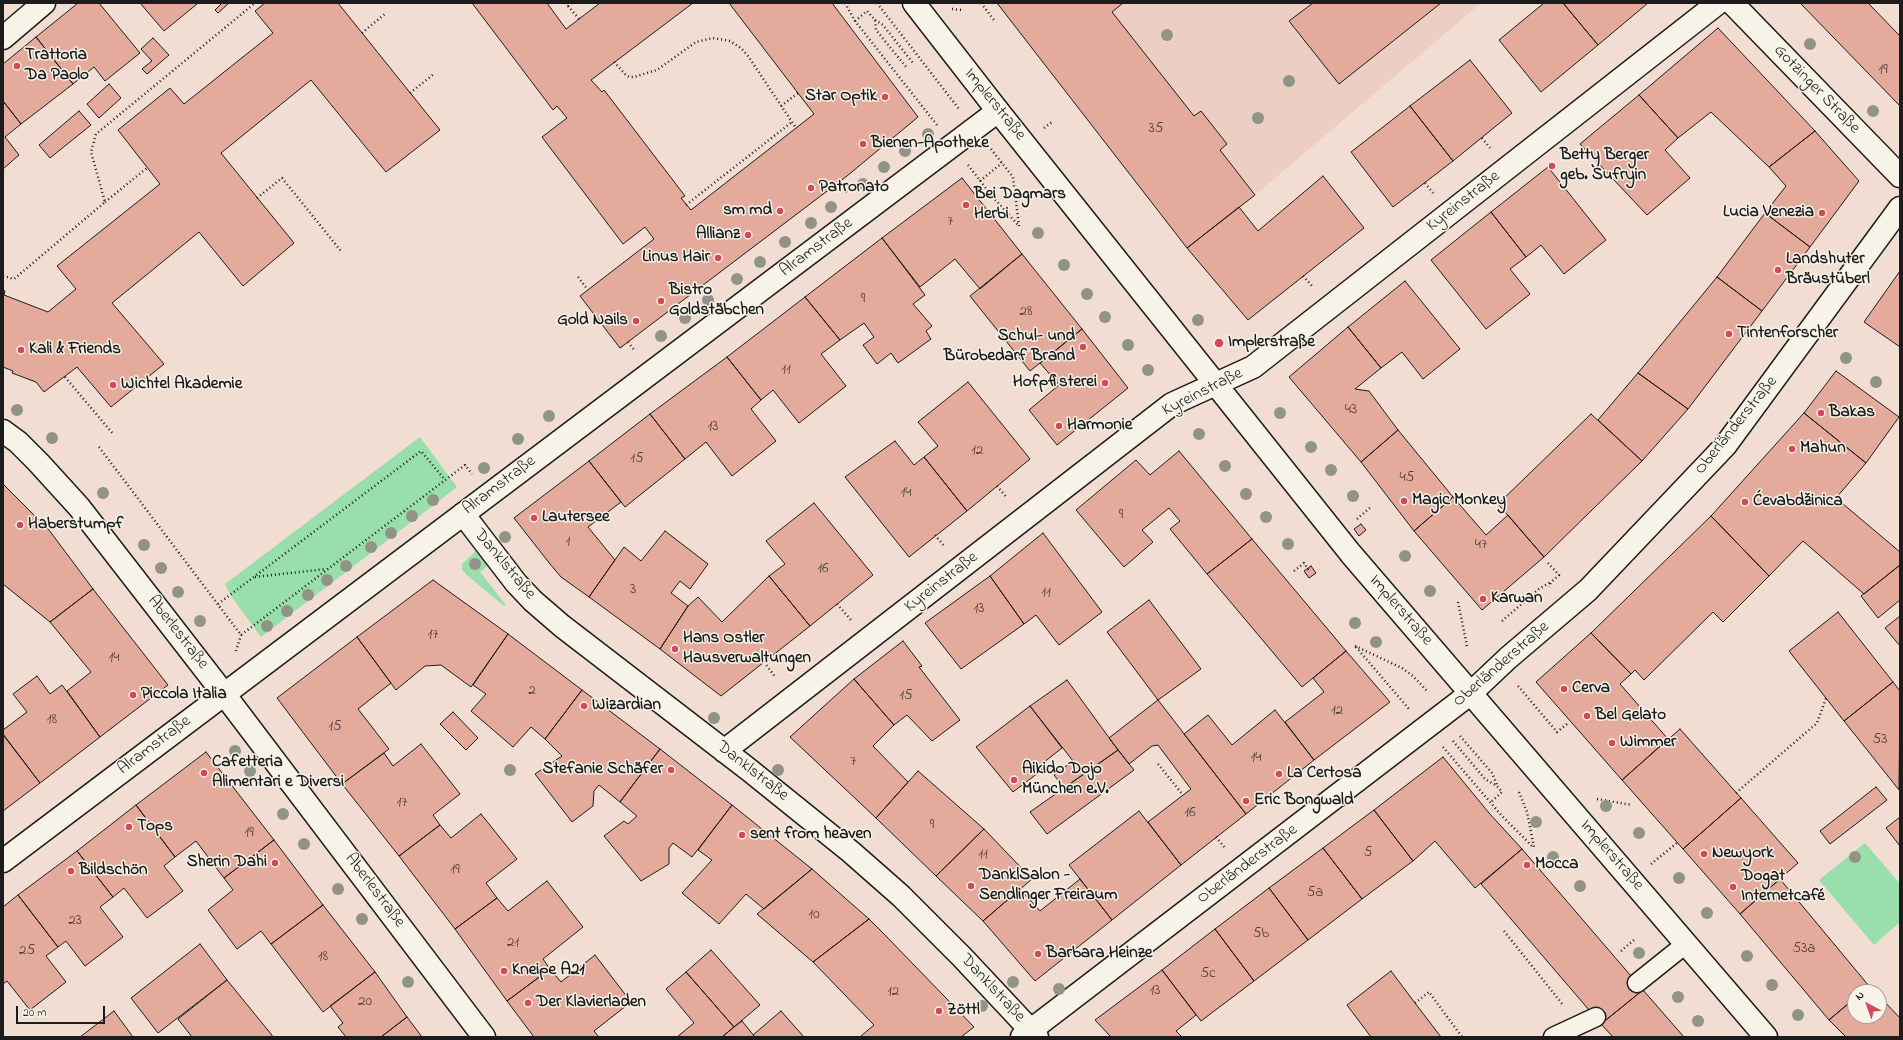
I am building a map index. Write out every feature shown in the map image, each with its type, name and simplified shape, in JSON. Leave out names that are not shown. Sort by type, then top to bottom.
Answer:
[{"type":"street","points":[[3,38],[44,3]]},
{"type":"street","name":"Implerstraße","points":[[914,3],[998,111],[1351,554],[1687,943],[1766,1037]]},
{"type":"street","name":"Kyreinstraße","points":[[724,751],[1172,404],[1253,367],[1718,3]]},
{"type":"street","name":"Gotzinger Straße","points":[[1732,3],[1900,176]]},
{"type":"street","name":"Alramstraße","points":[[3,862],[998,111]]},
{"type":"street","name":"Oberländerstraße","points":[[1030,1035],[1448,712],[1588,590],[1726,446],[1900,208]]},
{"type":"street","name":"Aberlestraße","points":[[3,431],[18,442],[38,462],[78,507],[224,694],[484,1037]]},
{"type":"street","name":"Danklstraße","points":[[463,514],[516,583],[533,601],[562,626],[724,751],[851,852],[887,883],[962,957],[1030,1035]]},
{"type":"lane","points":[[1637,983],[1687,943]]},
{"type":"lane","points":[[1553,1037],[1596,1017]]},
{"type":"path","points":[[105,202],[91,152],[96,134],[255,3]]},
{"type":"path","points":[[565,3],[579,19]]},
{"type":"path","points":[[568,6],[571,3]]},
{"type":"path","points":[[846,3],[855,21],[980,181],[1019,226]]},
{"type":"path","points":[[981,3],[994,20]]},
{"type":"path","points":[[855,21],[868,11],[875,20],[883,25],[914,63]]},
{"type":"path","points":[[362,33],[386,13]]},
{"type":"path","points":[[875,20],[876,30],[907,68]]},
{"type":"path","points":[[614,62],[629,77],[651,73],[666,65],[696,42],[713,38],[722,38],[741,48],[796,128]]},
{"type":"path","points":[[410,94],[435,73]]},
{"type":"path","points":[[781,106],[798,93]]},
{"type":"path","points":[[686,205],[792,122]]},
{"type":"path","points":[[980,181],[1002,163]]},
{"type":"path","points":[[3,276],[14,279],[147,168]]},
{"type":"path","points":[[257,198],[282,178],[341,251]]},
{"type":"path","points":[[578,277],[588,290]]},
{"type":"path","points":[[65,376],[114,435]]},
{"type":"path","points":[[99,447],[241,635],[465,465],[488,495]]},
{"type":"path","points":[[218,604],[421,451],[445,480]]},
{"type":"path","points":[[1353,522],[1372,506]]},
{"type":"path","points":[[1294,571],[1304,563],[1310,572]]},
{"type":"path","points":[[1548,563],[1559,575],[1555,579]]},
{"type":"path","points":[[255,577],[326,569]]},
{"type":"path","points":[[1502,621],[1539,589],[1551,582]]},
{"type":"path","points":[[1458,602],[1466,644],[1491,674]]},
{"type":"path","points":[[1355,646],[1402,668],[1413,676],[1448,712]]},
{"type":"path","points":[[1518,686],[1557,732],[1567,724]]},
{"type":"path","points":[[1736,793],[1816,723],[1826,698]]},
{"type":"path","points":[[1460,736],[1492,773],[1497,786],[1502,792],[1491,802]]},
{"type":"path","points":[[1453,741],[1485,779],[1497,786]]},
{"type":"path","points":[[1158,764],[1183,795]]},
{"type":"path","points":[[1515,788],[1525,804],[1534,847]]},
{"type":"path","points":[[1593,793],[1598,799],[1632,805]]},
{"type":"path","points":[[1631,879],[1677,843]]},
{"type":"path","points":[[1504,931],[1578,1025]]},
{"type":"path","points":[[1621,951],[1635,939]]},
{"type":"path","points":[[1415,1003],[1428,992],[1462,1037]]},
{"type":"shaded area","points":[[997,3],[1481,3],[1255,195],[1187,248]]},
{"type":"green space","points":[[420,437],[457,487],[261,637],[231,596],[225,584]]},
{"type":"green space","points":[[476,551],[488,566],[480,572],[506,605],[504,606],[462,570],[462,564]]},
{"type":"green space","points":[[1865,843],[1900,884],[1900,922],[1874,945],[1819,880]]},
{"type":"building","points":[[78,3],[99,3],[140,53],[105,81],[94,67],[73,84],[36,37]]},
{"type":"building","points":[[140,3],[196,3],[197,4],[164,31]]},
{"type":"building","points":[[222,3],[229,3],[218,13],[215,10]]},
{"type":"building","points":[[265,3],[338,3],[440,130],[386,172],[311,80],[221,153],[294,243],[243,286],[199,232],[112,303],[164,364],[111,407],[77,367],[44,392],[36,382],[12,373],[13,371],[3,367],[3,290],[5,291],[4,295],[48,312],[76,289],[57,266],[160,184],[118,130],[170,88],[184,104],[273,33],[255,11]]},
{"type":"building","points":[[472,3],[547,3],[566,29],[600,3],[693,3],[591,80],[602,92],[604,90],[685,196],[681,198],[691,210],[814,114],[729,3],[832,3],[918,117],[847,176],[620,348],[580,296],[654,239],[645,227],[623,244],[542,137],[567,118],[557,106],[553,110]]},
{"type":"building","points":[[997,3],[1123,3],[1112,12],[1194,116],[1201,111],[1227,144],[1220,150],[1255,195],[1187,248]]},
{"type":"building","points":[[1313,3],[1441,3],[1339,84],[1289,21]]},
{"type":"building","points":[[1544,3],[1563,3],[1598,45],[1541,92],[1499,40]]},
{"type":"building","points":[[1563,3],[1648,3],[1598,45]]},
{"type":"building","points":[[1800,3],[1868,3],[1900,36],[1900,106]]},
{"type":"building","points":[[1718,28],[1815,131],[1769,167],[1711,112],[1678,138],[1639,95]]},
{"type":"building","points":[[36,37],[73,84],[21,124],[3,101],[3,64]]},
{"type":"building","points":[[153,38],[169,55],[147,74],[142,69],[152,61],[141,49]]},
{"type":"building","points":[[1470,60],[1512,113],[1453,161],[1410,106]]},
{"type":"building","points":[[109,84],[121,98],[99,118],[87,104]]},
{"type":"building","points":[[1639,95],[1678,138],[1665,150],[1690,178],[1647,215],[1580,144]]},
{"type":"building","points":[[3,101],[21,124],[5,137],[19,155],[3,169]]},
{"type":"building","points":[[1410,106],[1453,161],[1393,207],[1351,152]]},
{"type":"building","points":[[79,111],[91,125],[50,158],[39,145]]},
{"type":"building","points":[[1815,131],[1859,181],[1810,247],[1765,213],[1786,186],[1769,167]]},
{"type":"building","points":[[1548,167],[1606,240],[1564,274],[1541,245],[1526,257],[1491,212]]},
{"type":"building","points":[[1323,176],[1364,228],[1248,320],[1187,248],[1239,207],[1258,231]]},
{"type":"building","points":[[962,178],[1022,254],[980,289],[955,259],[920,287],[882,238]]},
{"type":"building","points":[[1491,212],[1526,257],[1510,269],[1530,294],[1486,329],[1431,260]]},
{"type":"building","points":[[1765,213],[1810,247],[1762,311],[1717,277]]},
{"type":"building","points":[[882,238],[925,295],[913,304],[932,326],[926,331],[931,339],[898,363],[891,353],[877,364],[863,345],[874,337],[864,323],[840,340],[805,297]]},
{"type":"building","points":[[1022,254],[1082,329],[1030,371],[970,296]]},
{"type":"building","points":[[1900,271],[1900,347],[1864,322]]},
{"type":"building","points":[[1717,277],[1762,311],[1688,409],[1638,373]]},
{"type":"building","points":[[1405,281],[1460,349],[1423,379],[1402,352],[1381,368],[1348,327]]},
{"type":"building","points":[[805,297],[840,340],[821,354],[846,386],[799,423],[773,390],[761,400],[727,357]]},
{"type":"building","points":[[1348,327],[1381,368],[1355,389],[1369,391],[1398,430],[1361,462],[1289,377]]},
{"type":"building","points":[[1082,329],[1128,388],[1057,445],[1029,410],[1059,385],[1040,363]]},
{"type":"building","points":[[727,357],[761,400],[751,409],[776,441],[732,476],[706,442],[685,459],[650,414]]},
{"type":"building","points":[[1836,371],[1899,417],[1866,463],[1804,413]]},
{"type":"building","points":[[1638,373],[1688,409],[1642,461],[1598,420]]},
{"type":"building","points":[[968,382],[1030,459],[967,511],[924,457],[938,446],[918,422]]},
{"type":"building","points":[[1804,413],[1866,463],[1836,498],[1900,552],[1900,565],[1864,594],[1803,541],[1769,576],[1711,516]]},
{"type":"building","points":[[650,414],[685,459],[625,507],[589,461]]},
{"type":"building","points":[[1591,414],[1642,461],[1544,557],[1498,504]]},
{"type":"building","points":[[1398,430],[1453,497],[1414,531],[1361,462]]},
{"type":"building","points":[[895,441],[914,465],[924,457],[967,511],[909,557],[845,477]]},
{"type":"building","points":[[1179,451],[1252,539],[1207,574],[1170,529],[1180,521],[1169,508],[1142,530],[1153,542],[1124,567],[1076,510],[1136,460],[1150,475]]},
{"type":"building","points":[[589,461],[621,502],[588,527],[615,560],[589,597],[561,577],[514,518]]},
{"type":"building","points":[[3,484],[49,530],[93,589],[50,622],[3,584]]},
{"type":"building","points":[[1453,497],[1486,535],[1508,515],[1544,557],[1482,610],[1414,531]]},
{"type":"building","points":[[814,503],[873,575],[810,626],[769,576],[785,564],[766,541]]},
{"type":"building","points":[[1711,516],[1769,576],[1723,622],[1713,612],[1644,680],[1635,670],[1631,674],[1591,633]]},
{"type":"building","points":[[1361,524],[1366,530],[1359,536],[1354,529]]},
{"type":"building","points":[[665,531],[708,564],[690,589],[680,581],[671,593],[688,606],[660,649],[589,597],[624,547],[641,561]]},
{"type":"building","points":[[1043,533],[1102,612],[1059,645],[1036,615],[1024,624],[990,576]]},
{"type":"building","points":[[1252,539],[1346,651],[1302,687],[1207,574]]},
{"type":"building","points":[[1900,565],[1900,600],[1878,618],[1861,596]]},
{"type":"building","points":[[1311,566],[1316,573],[1309,578],[1304,571]]},
{"type":"building","points":[[769,576],[810,626],[721,696],[660,649],[688,606],[698,597],[722,622]]},
{"type":"building","points":[[990,576],[1024,624],[961,669],[925,623]]},
{"type":"building","points":[[433,580],[508,634],[471,687],[441,665],[425,666],[396,690],[357,637]]},
{"type":"building","points":[[93,589],[168,685],[100,737],[67,691],[91,672],[50,622]]},
{"type":"building","points":[[1149,600],[1201,669],[1158,700],[1107,632]]},
{"type":"building","points":[[1838,612],[1893,682],[1844,721],[1789,651]]},
{"type":"building","points":[[1900,616],[1900,646],[1885,628]]},
{"type":"building","points":[[1591,633],[1631,674],[1620,684],[1668,739],[1622,780],[1536,682]]},
{"type":"building","points":[[508,634],[582,690],[545,739],[531,727],[513,747],[471,711],[486,694],[473,685]]},
{"type":"building","points":[[357,637],[391,683],[358,709],[389,749],[342,784],[277,698]]},
{"type":"building","points":[[903,641],[922,666],[919,667],[960,720],[932,741],[907,715],[894,725],[854,679]]},
{"type":"building","points":[[1346,651],[1390,702],[1314,760],[1285,722],[1324,692],[1313,678]]},
{"type":"building","points":[[37,676],[50,694],[62,685],[100,737],[40,783],[3,734],[3,730],[27,712],[13,694]]},
{"type":"building","points":[[854,679],[894,725],[873,746],[908,782],[876,818],[790,737]]},
{"type":"building","points":[[1067,680],[1118,750],[1064,788],[1054,775],[1073,761],[1030,706]]},
{"type":"building","points":[[1893,682],[1900,691],[1899,790],[1844,721]]},
{"type":"building","points":[[582,690],[660,749],[620,802],[599,785],[594,791],[593,806],[572,822],[535,774],[562,756],[545,739]]},
{"type":"building","points":[[1158,700],[1246,814],[1181,865],[1148,822],[1191,789],[1158,745],[1152,746],[1129,764],[1109,738]]},
{"type":"building","points":[[1030,706],[1062,748],[1039,766],[1042,770],[1013,792],[976,747]]},
{"type":"building","points":[[1275,710],[1314,760],[1246,814],[1184,734],[1208,715],[1232,745]]},
{"type":"building","points":[[453,712],[478,738],[466,750],[440,724]]},
{"type":"building","points":[[1680,729],[1741,798],[1683,849],[1622,780]]},
{"type":"building","points":[[4,736],[40,783],[3,811],[3,737]]},
{"type":"building","points":[[421,744],[460,794],[433,815],[440,825],[399,856],[342,784],[384,753],[393,766]]},
{"type":"building","points":[[660,749],[732,805],[692,857],[673,843],[669,848],[669,864],[641,881],[604,836],[624,821],[628,824],[637,816],[620,802]]},
{"type":"building","points":[[1118,750],[1134,770],[1047,834],[1030,812]]},
{"type":"building","points":[[206,752],[274,840],[224,878],[196,841],[175,857],[136,805]]},
{"type":"building","points":[[1443,757],[1489,813],[1522,849],[1475,888],[1435,841],[1413,861],[1374,810]]},
{"type":"building","points":[[918,771],[984,829],[936,876],[876,818]]},
{"type":"building","points":[[1876,787],[1887,800],[1830,844],[1820,831]]},
{"type":"building","points":[[1741,798],[1798,863],[1740,914],[1683,849]]},
{"type":"building","points":[[136,805],[175,857],[164,866],[183,891],[147,918],[124,888],[113,897],[77,851]]},
{"type":"building","points":[[732,805],[812,869],[764,909],[746,894],[719,924],[682,893],[712,860],[698,850]]},
{"type":"building","points":[[1374,810],[1413,861],[1362,899],[1323,848]]},
{"type":"building","points":[[1139,811],[1181,865],[1112,920],[1069,865]]},
{"type":"building","points":[[481,814],[517,859],[486,883],[497,898],[455,929],[399,856],[440,825],[451,838]]},
{"type":"building","points":[[1900,817],[1900,846],[1886,828]]},
{"type":"building","points":[[984,829],[1032,879],[983,921],[936,876]]},
{"type":"building","points":[[274,840],[323,905],[271,944],[261,931],[237,949],[208,910],[233,890],[224,878]]},
{"type":"building","points":[[1323,848],[1362,899],[1308,940],[1269,888]]},
{"type":"building","points":[[1522,849],[1643,990],[1601,1024],[1481,884]]},
{"type":"building","points":[[77,851],[113,897],[100,907],[123,937],[85,966],[66,941],[58,947],[18,895]]},
{"type":"building","points":[[812,869],[869,919],[813,962],[757,914]]},
{"type":"building","points":[[1080,879],[1112,920],[1035,981],[983,921],[1020,889],[1040,911]]},
{"type":"building","points":[[1780,879],[1867,984],[1847,984],[1847,1005],[1829,1020],[1740,914]]},
{"type":"building","points":[[547,881],[583,927],[543,959],[550,969],[507,1001],[455,929],[497,898],[508,911]]},
{"type":"building","points":[[1269,888],[1308,940],[1254,981],[1215,929]]},
{"type":"building","points":[[18,895],[58,947],[46,956],[66,982],[30,1010],[7,981],[3,984],[3,907]]},
{"type":"building","points":[[323,905],[375,972],[323,1012],[271,944]]},
{"type":"building","points":[[869,919],[974,1027],[961,1037],[861,1036],[874,1025],[813,962]]},
{"type":"building","points":[[1215,929],[1254,981],[1201,1021],[1162,970]]},
{"type":"building","points":[[200,944],[227,980],[158,1033],[131,998]]},
{"type":"building","points":[[711,950],[760,1005],[734,1027],[686,972]]},
{"type":"building","points":[[595,955],[631,1002],[594,1031],[599,1037],[534,1037],[507,1001],[550,969],[561,982]]},
{"type":"building","points":[[1162,970],[1196,1015],[1176,1031],[1182,1037],[1111,1037],[1095,1020]]},
{"type":"building","points":[[1391,971],[1441,1037],[1371,1037],[1347,1005]]},
{"type":"building","points":[[375,972],[407,1017],[381,1037],[346,1037],[338,1027],[343,1023],[330,1006]]},
{"type":"building","points":[[686,972],[734,1027],[722,1037],[677,1037],[694,1023],[666,989]]},
{"type":"building","points":[[227,980],[273,1037],[192,1037],[178,1019]]},
{"type":"building","points":[[1643,990],[1684,1037],[1613,1037],[1601,1024]]},
{"type":"building","points":[[1887,1004],[1900,1018],[1900,1037],[1846,1037],[1829,1020],[1847,1005],[1847,1024],[1887,1024]]},
{"type":"building","points":[[114,1011],[133,1037],[80,1037]]},
{"type":"building","points":[[781,1011],[804,1037],[755,1037],[753,1035]]},
{"type":"building","points":[[407,1017],[422,1037],[381,1037]]},
{"type":"building","points":[[742,1021],[755,1037],[722,1037],[734,1027]]},
{"type":"place","name":"Trattoria Da Paolo","points":[[17,66]]},
{"type":"place","name":"Star Optik","points":[[885,97]]},
{"type":"place","name":"Bienen-Apotheke","points":[[863,144]]},
{"type":"place","name":"Betty Berger geb. Sufryin","points":[[1552,166]]},
{"type":"place","name":"Patronato","points":[[811,188]]},
{"type":"place","name":"Bei Dagmars Herbi","points":[[966,205]]},
{"type":"place","name":"sm md","points":[[780,211]]},
{"type":"place","name":"Lucia Venezia","points":[[1822,213]]},
{"type":"place","name":"Allianz","points":[[748,235]]},
{"type":"place","name":"Linus Hair","points":[[718,258]]},
{"type":"place","name":"Landshuter Bräustüberl","points":[[1778,270]]},
{"type":"place","name":"Bistro Goldstäbchen","points":[[661,301]]},
{"type":"place","name":"Gold Nails","points":[[636,321]]},
{"type":"place","name":"Tintenforscher","points":[[1729,334]]},
{"type":"place","name":"Implerstraße","points":[[1219,343]]},
{"type":"place","name":"Schul- und Bürobedarf Brand","points":[[1083,347]]},
{"type":"place","name":"Kali & Friends","points":[[21,350]]},
{"type":"place","name":"Hofpfisterei","points":[[1105,383]]},
{"type":"place","name":"Wichtel Akademie","points":[[113,385]]},
{"type":"place","name":"Bakas","points":[[1821,413]]},
{"type":"place","name":"Harmonie","points":[[1059,426]]},
{"type":"place","name":"Mahun","points":[[1792,449]]},
{"type":"place","name":"Magic Monkey","points":[[1404,501]]},
{"type":"place","name":"Ćevabdžinica","points":[[1745,502]]},
{"type":"place","name":"Lautersee","points":[[534,518]]},
{"type":"place","name":"Haberstumpf","points":[[20,525]]},
{"type":"place","name":"Karwan","points":[[1483,599]]},
{"type":"place","name":"Hans Ostler Hausverwaltungen","points":[[675,649]]},
{"type":"place","name":"Cerva","points":[[1564,689]]},
{"type":"place","name":"Piccola Italia","points":[[133,695]]},
{"type":"place","name":"Wizardian","points":[[584,706]]},
{"type":"place","name":"Bel Gelato","points":[[1587,716]]},
{"type":"place","name":"Wimmer","points":[[1612,743]]},
{"type":"place","name":"Stefanie Schäfer","points":[[671,770]]},
{"type":"place","name":"Cafetteria Alimentari e Diversi","points":[[204,773]]},
{"type":"place","name":"La Certosa","points":[[1279,774]]},
{"type":"place","name":"Aikido Dojo München e.V.","points":[[1014,780]]},
{"type":"place","name":"Eric Bongwald","points":[[1246,801]]},
{"type":"place","name":"Tops","points":[[129,827]]},
{"type":"place","name":"sent from heaven","points":[[742,835]]},
{"type":"place","name":"Newyork","points":[[1704,854]]},
{"type":"place","name":"Sherin Dahi","points":[[275,863]]},
{"type":"place","name":"Mocca","points":[[1527,865]]},
{"type":"place","name":"Bildschön","points":[[71,871]]},
{"type":"place","name":"DanklSalon - Sendlinger Freiraum","points":[[971,886]]},
{"type":"place","name":"Dogat Internetcafé","points":[[1733,887]]},
{"type":"place","name":"Barbara Heinze","points":[[1038,954]]},
{"type":"place","name":"Kneipe A21","points":[[504,971]]},
{"type":"place","name":"Der Klavierladen","points":[[528,1003]]},
{"type":"place","name":"Zöttl","points":[[939,1011]]}]
